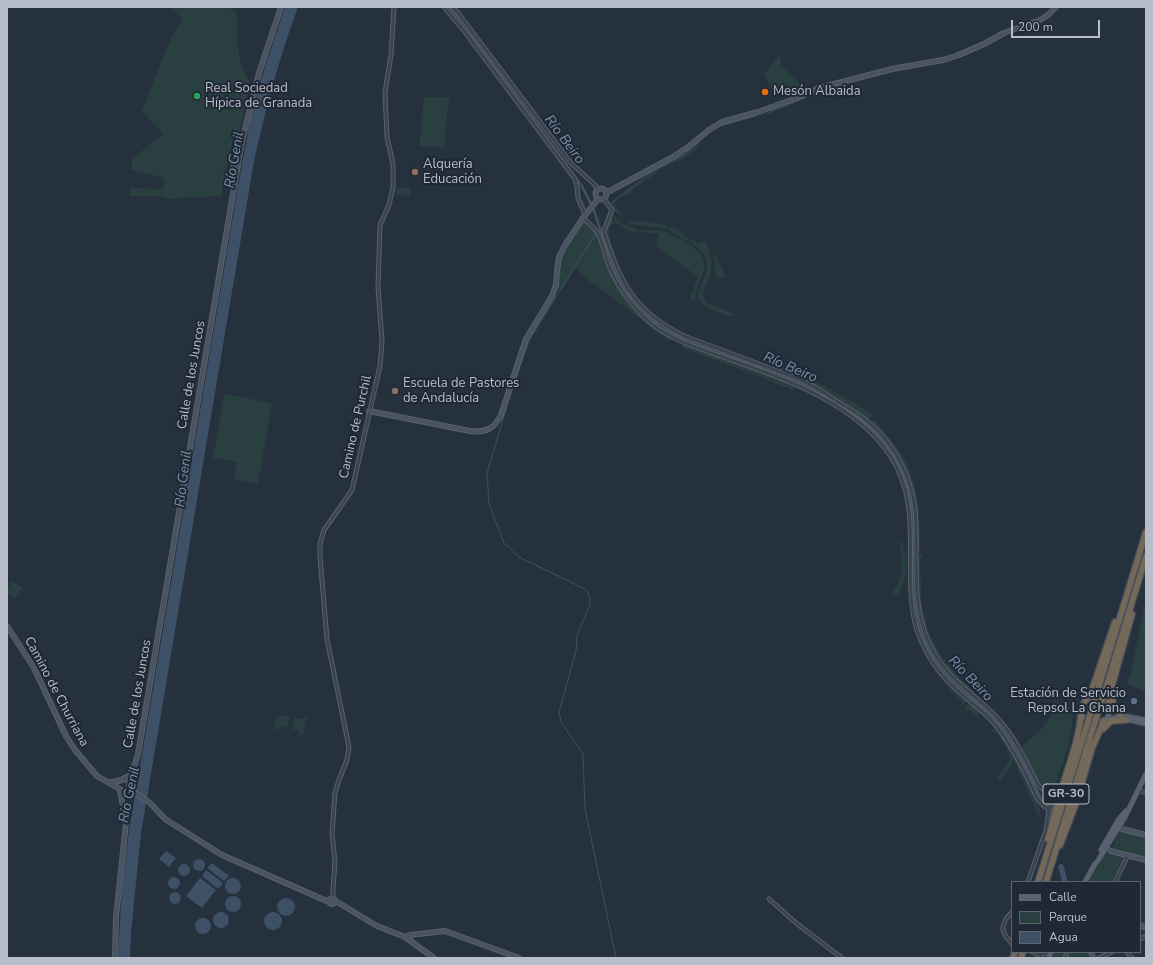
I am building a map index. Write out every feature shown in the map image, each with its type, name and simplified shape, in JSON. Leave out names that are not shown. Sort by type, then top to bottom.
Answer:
[{"type":"highway","name":"GR-30","points":[[1038,881],[1146,532]]},
{"type":"highway","name":"GR-30","points":[[1046,881],[1146,556]]},
{"type":"highway","points":[[1107,705],[1128,632],[1133,609],[1133,600]]},
{"type":"highway","points":[[1088,700],[1116,619],[1122,612]]},
{"type":"highway","points":[[1113,682],[1113,705],[1121,715]]},
{"type":"highway","points":[[1047,855],[1047,846],[1060,792],[1074,752],[1083,716]]},
{"type":"highway","points":[[1094,743],[1102,729],[1108,724],[1117,720],[1127,720]]},
{"type":"highway","points":[[1055,853],[1060,845],[1075,806],[1102,721]]},
{"type":"main road","points":[[1083,716],[1081,708],[1088,700]]},
{"type":"main road","points":[[1107,705],[1121,715],[1146,720]]},
{"type":"main road","points":[[1102,721],[1109,714],[1107,705]]},
{"type":"main road","points":[[1102,721],[1119,717],[1146,724]]},
{"type":"main road","points":[[1094,865],[1098,862],[1120,827],[1126,811],[1146,774]]},
{"type":"main road","points":[[1086,881],[1097,856],[1120,818],[1126,811]]},
{"type":"main road","points":[[1106,848],[1109,836],[1115,829],[1120,827]]},
{"type":"street","name":"Calle de los Juncos","points":[[122,790],[130,784],[138,754],[234,184],[234,162],[242,142],[259,73],[281,7]]},
{"type":"street","name":"Camino de Purchil","points":[[332,900],[335,861],[332,834],[335,793],[347,760],[349,746],[327,638],[320,544],[328,524],[352,490],[369,411],[378,379],[381,353],[378,287],[380,225],[389,205],[394,187],[393,164],[387,137],[386,93],[391,55],[394,7]]},
{"type":"street","points":[[444,7],[465,32],[575,179],[578,187],[578,198],[584,216],[597,231],[613,276],[620,289],[639,312],[660,330],[681,342],[803,387],[865,427],[891,457],[899,471],[908,501],[912,606],[914,621],[924,646],[942,676],[984,713],[1002,732],[1031,785],[1034,795],[1040,804],[1049,810]]},
{"type":"street","points":[[452,7],[570,163],[594,184],[598,190],[596,194],[598,199]]},
{"type":"street","points":[[604,199],[606,193],[688,148],[709,130],[722,122],[758,112],[797,98],[819,88],[892,69],[943,60],[956,56],[984,44],[1004,33],[1040,20],[1056,7]]},
{"type":"street","points":[[598,190],[603,189],[606,193]]},
{"type":"street","points":[[369,411],[479,432],[492,427],[498,422],[526,339],[552,296],[556,285],[560,257],[565,245],[592,206],[598,199],[604,199]]},
{"type":"street","points":[[604,199],[612,210],[604,232],[618,274],[633,297],[653,317],[673,331],[684,336],[814,386],[869,423],[891,447],[902,466],[911,488],[913,498],[916,526],[918,606],[922,627],[929,643],[947,672],[993,714],[1011,735],[1041,788],[1053,794],[1046,830],[1028,881]]},
{"type":"street","name":"Camino de Churriana","points":[[7,626],[34,668],[66,736],[75,750],[97,776],[122,790],[134,792],[150,803],[159,814],[174,826],[222,855],[319,897],[332,900]]},
{"type":"street","points":[[107,782],[114,783],[125,779],[133,773]]},
{"type":"street","name":"Camino de Churriana","points":[[125,779],[130,784],[134,792]]},
{"type":"street","points":[[115,958],[117,910],[126,823],[122,802],[122,790],[117,785],[118,781]]},
{"type":"street","points":[[1138,790],[1146,793]]},
{"type":"street","points":[[1120,827],[1146,835]]},
{"type":"street","points":[[1106,848],[1146,860]]},
{"type":"street","points":[[1115,881],[1128,855]]},
{"type":"street","points":[[769,899],[842,958]]},
{"type":"street","points":[[332,900],[377,926],[405,937],[434,958]]},
{"type":"street","points":[[1011,913],[1004,921],[1003,925],[1006,937],[1011,942]]},
{"type":"street","points":[[405,937],[410,935],[445,931],[519,958]]},
{"type":"street","points":[[1034,953],[1042,958]]},
{"type":"street","points":[[1099,958],[1110,953]]},
{"type":"street","points":[[1039,955],[1050,955]]},
{"type":"green space","name":"Real Sociedad Hípica de Granada","points":[[170,7],[231,7],[231,10],[236,9],[238,47],[242,66],[250,82],[239,135],[234,134],[221,196],[163,199],[162,196],[130,196],[131,188],[163,189],[164,178],[131,170],[132,159],[163,134],[142,111],[168,44],[182,21]]},
{"type":"green space","points":[[780,54],[781,65],[802,86],[774,93],[764,74]]},
{"type":"green space","points":[[424,97],[449,97],[444,148],[419,146]]},
{"type":"green space","points":[[700,141],[698,147],[689,156],[659,171],[624,197],[622,195],[614,203],[622,215],[616,213],[611,204],[616,199],[654,171],[679,158]]},
{"type":"green space","points":[[410,187],[411,196],[395,195],[397,188]]},
{"type":"green space","points":[[612,214],[624,225],[634,228],[637,231],[661,230],[686,242],[698,251],[703,257],[705,263],[695,301],[690,298],[698,277],[656,246],[659,234],[628,231],[618,224],[616,225]]},
{"type":"green space","points":[[611,216],[614,224],[610,226],[610,241],[621,271],[619,272],[606,233]]},
{"type":"green space","points":[[629,220],[666,225],[666,227],[676,228],[677,231],[680,230],[681,233],[683,232],[685,237],[688,236],[689,240],[692,239],[697,243],[706,241],[710,256],[711,272],[704,289],[704,297],[706,302],[734,314],[740,315],[727,316],[704,305],[699,300],[698,293],[706,272],[707,263],[705,256],[697,247],[667,229],[630,224],[627,222]]},
{"type":"green space","points":[[583,221],[597,233],[608,268],[613,279],[627,300],[635,310],[653,326],[674,339],[669,341],[660,335],[607,293],[587,280],[575,267],[563,289],[558,289],[558,270],[564,252]]},
{"type":"green space","points":[[713,248],[718,263],[720,263],[725,276],[723,278],[718,278],[715,275]]},
{"type":"green space","points":[[684,344],[773,376],[794,385],[794,387],[792,390],[762,377],[682,348]]},
{"type":"green space","points":[[776,363],[827,387],[872,414],[872,418],[868,420],[801,378],[771,367],[772,364]]},
{"type":"green space","points":[[224,394],[272,403],[258,484],[234,479],[237,462],[213,458]]},
{"type":"green space","points":[[874,418],[899,450],[911,475],[915,487],[919,512],[920,552],[917,551],[917,521],[906,472],[884,437],[871,422]]},
{"type":"green space","points":[[899,542],[903,543],[907,564],[906,576],[898,596],[893,594],[893,592],[897,586],[902,568]]},
{"type":"green space","points":[[924,553],[920,561],[922,606],[928,630],[939,653],[964,683],[974,691],[972,694],[945,666],[931,645],[926,634],[917,597],[917,559],[918,556]]},
{"type":"green space","points":[[12,581],[23,588],[14,598],[7,593],[7,589]]},
{"type":"green space","points":[[1146,598],[1146,692],[1127,684],[1131,673]]},
{"type":"green space","points":[[951,687],[967,701],[963,706],[960,699],[948,689]]},
{"type":"green space","points":[[1054,700],[1069,708],[1073,712],[1073,722],[1069,742],[1054,791],[1052,792],[1038,783],[1019,749],[1043,727],[1056,709]]},
{"type":"green space","points":[[968,703],[980,713],[977,717],[972,711],[965,710]]},
{"type":"green space","points":[[281,715],[290,717],[287,728],[280,726],[279,730],[274,728],[276,717],[278,718]]},
{"type":"green space","points":[[307,717],[303,736],[299,735],[300,731],[292,729],[294,718],[300,719]]},
{"type":"green space","points":[[995,727],[1004,739],[1030,785],[1040,810],[1039,817],[1014,761],[1001,781],[997,778],[1009,761],[1009,754],[998,734],[990,730]]},
{"type":"green space","points":[[1120,831],[1146,838],[1146,857],[1112,847]]},
{"type":"green space","points":[[1105,852],[1123,857],[1112,881],[1090,881]]},
{"type":"green space","points":[[1054,953],[1064,953],[1062,958],[1053,958]]},
{"type":"green space","points":[[1069,953],[1088,953],[1088,958],[1067,958]]},
{"type":"water","points":[[285,7],[298,7],[273,83],[254,161],[141,833],[130,958],[118,958],[122,887],[129,831],[238,187],[250,121],[264,70]]},
{"type":"water","points":[[447,7],[450,7],[463,22],[584,187],[594,207],[616,272],[625,289],[637,305],[661,326],[683,338],[794,379],[809,386],[860,418],[885,442],[906,480],[913,509],[915,601],[922,631],[928,646],[935,658],[951,678],[988,711],[1011,739],[1043,799],[1041,800],[1009,740],[995,722],[939,668],[925,645],[920,633],[914,609],[909,501],[904,482],[897,465],[887,449],[874,434],[858,420],[816,393],[793,381],[682,340],[659,327],[636,306],[623,290],[614,273],[592,209],[577,180],[464,27]]},
{"type":"water","points":[[166,851],[176,858],[169,867],[159,859]]},
{"type":"water","points":[[197,859],[201,859],[205,865],[201,871],[197,871],[193,867],[193,863]]},
{"type":"water","points":[[212,863],[229,876],[224,881],[207,868]]},
{"type":"water","points":[[186,864],[189,865],[189,875],[182,876],[179,875],[178,868],[179,865]]},
{"type":"water","points":[[206,870],[223,883],[218,889],[202,876]]},
{"type":"water","points":[[172,877],[176,877],[180,883],[176,889],[172,889],[168,885],[168,881]]},
{"type":"water","points":[[200,878],[216,890],[202,908],[186,896]]},
{"type":"water","points":[[233,878],[239,880],[241,886],[239,892],[233,894],[227,892],[225,886],[227,880]]},
{"type":"water","points":[[173,892],[177,892],[181,898],[177,904],[173,904],[169,900],[169,896]]},
{"type":"water","points":[[233,896],[239,898],[241,904],[239,910],[233,912],[227,910],[225,904],[227,898]]},
{"type":"water","points":[[286,898],[292,901],[295,907],[292,913],[286,916],[280,913],[277,907],[280,901]]},
{"type":"water","points":[[221,912],[228,917],[229,920],[224,927],[221,928],[214,923],[213,920],[218,913]]},
{"type":"water","points":[[273,912],[279,915],[282,921],[279,927],[273,930],[267,927],[264,921],[267,915]]},
{"type":"water","points":[[203,918],[210,923],[211,926],[206,933],[203,934],[196,929],[195,926],[200,919]]},
{"type":"waterway","points":[[1028,27],[1039,23],[1048,17]]},
{"type":"waterway","points":[[961,57],[1000,38]]},
{"type":"waterway","points":[[884,73],[894,71]]},
{"type":"waterway","points":[[816,92],[853,81]]},
{"type":"waterway","points":[[768,113],[809,96]]},
{"type":"waterway","points":[[717,127],[756,116]]},
{"type":"waterway","points":[[611,203],[654,170],[684,155],[698,142]]},
{"type":"waterway","points":[[596,233],[530,339],[513,386],[487,473],[489,504],[504,543],[519,557],[585,589],[589,594],[590,605],[577,635],[576,651],[559,712],[561,722],[583,754],[585,809],[616,958]]},
{"type":"waterway","name":"Río Beiro","points":[[1061,867],[1065,881]]},
{"type":"place","name":"Mesón Albaida","points":[[765,92]]},
{"type":"place","name":"Real Sociedad Hípica de Granada","points":[[197,96]]},
{"type":"place","name":"Alquería Educación","points":[[415,172]]},
{"type":"place","name":"Escuela de Pastores de Andalucía","points":[[395,391]]},
{"type":"place","name":"Estación de Servicio Repsol La Chana","points":[[1134,701]]},
{"type":"water label","name":"Río Genil","points":[[235,160]]},
{"type":"water label","name":"Río Genil","points":[[184,479]]},
{"type":"water label","name":"Río Genil","points":[[130,795]]}]
